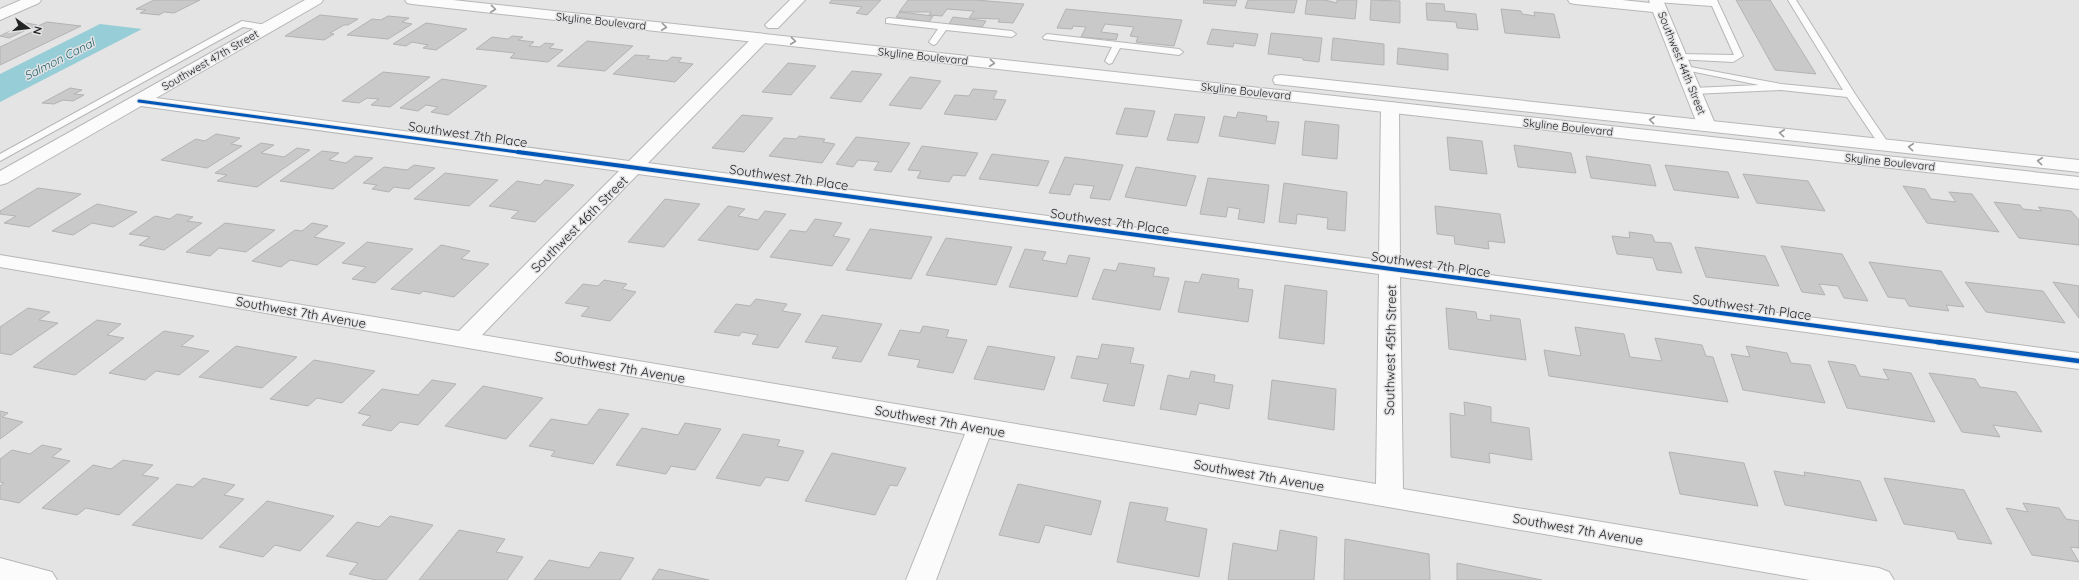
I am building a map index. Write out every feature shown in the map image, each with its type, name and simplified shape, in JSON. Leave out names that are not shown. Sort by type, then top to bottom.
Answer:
[{"type":"street","points":[[0,16],[34,0]]},
{"type":"street","name":"Southwest 47th Street","points":[[0,179],[316,0]]},
{"type":"street","name":"Skyline Boulevard","points":[[412,0],[767,32],[1391,100],[1707,126],[2079,166]]},
{"type":"street","name":"Skyline Boulevard","points":[[537,0],[767,32],[933,42],[1109,61],[1714,143],[2079,183]]},
{"type":"street","name":"Southwest 46th Street","points":[[464,340],[798,0]]},
{"type":"street","points":[[1574,0],[1657,3]]},
{"type":"street","name":"Southwest 44th Street","points":[[1657,3],[1714,143]]},
{"type":"street","name":"Southwest 45th Street","points":[[1390,497],[1391,100]]},
{"type":"street","name":"Southwest 7th Place","points":[[139,101],[2079,361]]},
{"type":"street","name":"Southwest 7th Avenue","points":[[0,261],[1879,580]]},
{"type":"street","points":[[921,580],[980,428]]},
{"type":"street","points":[[0,570],[42,580]]},
{"type":"lane","points":[[1792,0],[1850,94],[1884,144]]},
{"type":"lane","points":[[1657,3],[1714,2],[1739,56],[1733,59],[1681,62]]},
{"type":"lane","points":[[889,21],[1012,34]]},
{"type":"lane","points":[[0,158],[242,24],[267,28]]},
{"type":"lane","points":[[933,42],[944,27]]},
{"type":"lane","points":[[1047,37],[1179,52]]},
{"type":"lane","points":[[1109,61],[1117,45]]},
{"type":"lane","points":[[1681,62],[1782,87],[1850,94]]},
{"type":"lane","points":[[1693,91],[1782,87]]},
{"type":"lane","points":[[91,107],[120,111]]},
{"type":"water","name":"Salmon Canal","points":[[100,24],[142,29],[0,102],[0,74]]},
{"type":"building","points":[[154,0],[200,0],[174,13],[164,12],[159,15],[140,13],[146,10],[136,9]]},
{"type":"building","points":[[832,0],[881,0],[867,15],[856,13],[862,7],[829,3]]},
{"type":"building","points":[[908,0],[976,0],[1024,4],[1013,23],[998,22],[1000,19],[969,18],[974,11],[947,9],[942,16],[929,15],[931,12],[899,12]]},
{"type":"building","points":[[1204,0],[1237,0],[1235,6],[1203,3]]},
{"type":"building","points":[[1248,0],[1297,0],[1294,13],[1245,8]]},
{"type":"building","points":[[1307,0],[1325,0],[1337,3],[1337,0],[1357,0],[1355,19],[1305,14]]},
{"type":"building","points":[[1371,0],[1400,1],[1400,23],[1370,20]]},
{"type":"building","points":[[1736,0],[1770,0],[1816,74],[1775,70]]},
{"type":"building","points":[[1426,3],[1444,4],[1445,11],[1476,14],[1478,30],[1457,28],[1456,22],[1427,20]]},
{"type":"building","points":[[1066,9],[1182,20],[1174,46],[1136,42],[1138,37],[1130,36],[1134,27],[1105,24],[1101,32],[1118,34],[1116,40],[1081,37],[1086,27],[1073,26],[1072,29],[1057,28]]},
{"type":"building","points":[[1501,9],[1521,11],[1522,14],[1535,16],[1534,12],[1554,14],[1560,38],[1505,33]]},
{"type":"building","points":[[900,12],[933,16],[929,22],[896,17]]},
{"type":"building","points":[[320,15],[358,19],[330,33],[334,34],[324,40],[285,36]]},
{"type":"building","points":[[388,16],[409,18],[402,22],[412,24],[388,39],[347,35],[372,19],[381,20]]},
{"type":"building","points":[[953,17],[986,21],[982,27],[949,24]]},
{"type":"building","points":[[47,22],[81,26],[0,65],[0,47],[36,30],[31,29]]},
{"type":"building","points":[[26,23],[37,25],[9,38],[0,36]]},
{"type":"building","points":[[426,23],[467,29],[436,50],[423,48],[428,45],[412,42],[406,46],[393,44]]},
{"type":"building","points":[[1212,29],[1258,34],[1255,46],[1234,43],[1233,47],[1207,44]]},
{"type":"building","points":[[1271,33],[1322,38],[1319,62],[1303,60],[1303,58],[1268,54]]},
{"type":"building","points":[[512,36],[523,37],[518,40],[534,42],[529,46],[540,47],[545,43],[554,44],[549,48],[563,50],[548,62],[510,58],[515,53],[476,49],[492,37],[508,39]]},
{"type":"building","points":[[1333,38],[1384,44],[1384,65],[1331,60]]},
{"type":"building","points":[[587,41],[633,46],[605,71],[557,66]]},
{"type":"building","points":[[1398,48],[1448,54],[1448,70],[1397,64]]},
{"type":"building","points":[[635,55],[650,56],[647,59],[667,61],[672,57],[682,58],[678,62],[693,64],[675,82],[613,74]]},
{"type":"building","points":[[788,63],[816,66],[791,95],[762,92]]},
{"type":"building","points":[[852,71],[882,74],[861,102],[830,98]]},
{"type":"building","points":[[383,72],[430,77],[390,107],[371,105],[379,99],[367,98],[359,103],[342,101]]},
{"type":"building","points":[[910,77],[941,81],[921,109],[889,105]]},
{"type":"building","points":[[442,79],[487,86],[448,115],[431,112],[438,107],[426,105],[418,111],[400,108]]},
{"type":"building","points":[[70,88],[82,90],[74,94],[84,95],[73,101],[63,100],[54,104],[42,103]]},
{"type":"building","points":[[973,89],[997,91],[993,99],[1006,100],[996,120],[944,114],[955,95],[969,96]]},
{"type":"building","points":[[1125,108],[1155,111],[1147,137],[1116,134]]},
{"type":"building","points":[[1238,112],[1267,116],[1266,121],[1279,122],[1275,144],[1219,136],[1224,116],[1236,118]]},
{"type":"building","points":[[1175,114],[1205,117],[1198,143],[1167,140]]},
{"type":"building","points":[[742,115],[773,118],[744,152],[712,148]]},
{"type":"building","points":[[1305,121],[1339,125],[1337,159],[1302,155]]},
{"type":"building","points":[[216,134],[240,138],[231,144],[242,146],[207,168],[161,160],[196,139],[205,141]]},
{"type":"building","points":[[799,136],[825,139],[823,142],[835,144],[822,163],[769,156],[784,138],[796,139]]},
{"type":"building","points":[[856,137],[910,143],[891,172],[874,170],[879,162],[858,160],[853,167],[836,164]]},
{"type":"building","points":[[1447,137],[1482,141],[1487,174],[1450,170]]},
{"type":"building","points":[[261,143],[274,145],[261,153],[284,157],[297,148],[310,150],[257,187],[217,181],[227,175],[215,173]]},
{"type":"building","points":[[1514,145],[1571,153],[1576,173],[1518,167]]},
{"type":"building","points":[[922,146],[978,153],[965,176],[953,175],[949,182],[917,178],[921,171],[908,170]]},
{"type":"building","points":[[322,151],[339,153],[329,160],[346,163],[355,156],[373,158],[333,189],[280,181]]},
{"type":"building","points":[[992,154],[1049,161],[1038,186],[979,179]]},
{"type":"building","points":[[1586,156],[1650,165],[1656,186],[1591,178]]},
{"type":"building","points":[[1065,157],[1123,165],[1110,200],[1090,198],[1094,186],[1074,184],[1070,195],[1049,193]]},
{"type":"building","points":[[414,165],[435,168],[409,189],[394,187],[389,192],[372,189],[377,185],[363,183],[384,167],[407,170]]},
{"type":"building","points":[[1665,165],[1728,172],[1739,198],[1674,190]]},
{"type":"building","points":[[1136,167],[1196,176],[1186,206],[1125,197]]},
{"type":"building","points":[[445,173],[498,180],[469,206],[414,199]]},
{"type":"building","points":[[1743,174],[1808,181],[1825,211],[1757,203]]},
{"type":"building","points":[[1208,178],[1269,185],[1264,223],[1238,219],[1240,209],[1228,207],[1226,217],[1200,214]]},
{"type":"building","points":[[545,180],[574,185],[535,222],[511,218],[519,211],[489,206],[517,181],[540,185]]},
{"type":"building","points":[[1284,183],[1347,192],[1345,231],[1327,229],[1328,218],[1297,214],[1296,224],[1279,222]]},
{"type":"building","points":[[1903,186],[1925,189],[1931,199],[1956,202],[1949,192],[1972,194],[1999,232],[1927,223]]},
{"type":"building","points":[[38,188],[81,194],[29,227],[4,223],[16,216],[0,214],[0,211]]},
{"type":"building","points":[[665,199],[700,204],[664,247],[628,242]]},
{"type":"building","points":[[1994,202],[2020,205],[2023,209],[2042,211],[2038,207],[2071,211],[2079,220],[2079,245],[2019,238]]},
{"type":"building","points":[[97,204],[137,212],[113,227],[92,223],[73,235],[52,231]]},
{"type":"building","points":[[728,206],[745,209],[738,216],[758,220],[765,211],[786,214],[758,250],[698,240]]},
{"type":"building","points":[[1435,206],[1500,214],[1505,243],[1488,241],[1489,249],[1455,244],[1454,236],[1437,234]]},
{"type":"building","points":[[177,214],[193,217],[187,221],[202,223],[164,250],[139,245],[150,237],[129,234],[155,216],[170,219]]},
{"type":"building","points":[[815,219],[842,223],[833,236],[850,239],[832,266],[770,257],[790,230],[806,232]]},
{"type":"building","points":[[225,223],[275,230],[246,252],[219,248],[210,256],[186,252]]},
{"type":"building","points":[[312,223],[328,226],[314,237],[345,243],[317,265],[290,260],[281,267],[252,261],[295,230],[302,231]]},
{"type":"building","points":[[870,229],[932,237],[911,279],[846,270]]},
{"type":"building","points":[[1629,232],[1652,235],[1655,242],[1671,243],[1682,273],[1657,270],[1653,258],[1617,254],[1612,236],[1630,238]]},
{"type":"building","points":[[946,238],[1012,247],[996,285],[926,275]]},
{"type":"building","points":[[367,242],[413,249],[375,283],[352,279],[366,267],[342,263]]},
{"type":"building","points":[[441,245],[470,251],[461,259],[489,264],[454,297],[423,291],[420,294],[391,289]]},
{"type":"building","points":[[1781,246],[1842,254],[1868,301],[1844,298],[1838,286],[1819,284],[1825,295],[1802,292]]},
{"type":"building","points":[[1695,247],[1765,256],[1779,286],[1706,277]]},
{"type":"building","points":[[1025,249],[1046,252],[1042,260],[1066,264],[1069,255],[1090,258],[1077,297],[1009,287]]},
{"type":"building","points":[[1869,262],[1941,271],[1964,307],[1946,305],[1949,311],[1909,306],[1905,299],[1888,297]]},
{"type":"building","points":[[1119,263],[1155,268],[1153,276],[1169,278],[1160,310],[1092,299],[1104,269],[1116,271]]},
{"type":"building","points":[[1202,274],[1239,279],[1238,288],[1253,290],[1248,322],[1178,312],[1185,281],[1199,283]]},
{"type":"building","points":[[604,280],[627,284],[622,289],[636,292],[610,321],[581,316],[589,307],[565,303],[583,284],[598,286]]},
{"type":"building","points":[[1965,282],[2043,291],[2065,323],[1986,312]]},
{"type":"building","points":[[2053,282],[2079,286],[2079,318]]},
{"type":"building","points":[[1285,285],[1327,291],[1324,344],[1279,338]]},
{"type":"building","points":[[756,299],[787,304],[782,311],[801,314],[778,348],[752,344],[758,335],[742,332],[739,336],[714,332],[736,304],[750,306]]},
{"type":"building","points":[[28,308],[50,312],[39,320],[58,323],[11,355],[0,353],[0,327]]},
{"type":"building","points":[[1446,308],[1476,312],[1477,319],[1491,321],[1490,315],[1520,319],[1526,360],[1449,349]]},
{"type":"building","points":[[822,315],[882,324],[861,362],[832,358],[838,347],[805,342]]},
{"type":"building","points":[[97,320],[121,324],[107,335],[124,338],[75,375],[33,367]]},
{"type":"building","points":[[923,326],[949,330],[946,337],[967,340],[953,373],[917,367],[920,360],[888,355],[900,330],[920,333]]},
{"type":"building","points":[[1575,327],[1624,334],[1630,357],[1662,361],[1655,338],[1702,345],[1706,356],[1713,357],[1728,402],[1549,376],[1544,350],[1581,356]]},
{"type":"building","points":[[164,331],[194,336],[181,346],[209,351],[179,375],[156,371],[145,380],[109,373]]},
{"type":"building","points":[[1102,344],[1134,348],[1130,363],[1144,365],[1134,406],[1103,401],[1108,384],[1071,378],[1077,356],[1098,359]]},
{"type":"building","points":[[236,346],[297,357],[262,388],[199,377]]},
{"type":"building","points":[[988,346],[1055,357],[1044,390],[974,379]]},
{"type":"building","points":[[1746,346],[1787,353],[1791,363],[1810,365],[1825,403],[1743,390],[1731,354],[1750,357]]},
{"type":"building","points":[[314,360],[375,371],[342,403],[317,398],[308,406],[270,399]]},
{"type":"building","points":[[1828,361],[1855,365],[1860,376],[1889,380],[1883,369],[1911,373],[1935,422],[1847,408]]},
{"type":"building","points":[[1191,371],[1215,375],[1214,382],[1233,385],[1229,409],[1199,403],[1196,415],[1160,409],[1168,375],[1189,379]]},
{"type":"building","points":[[1929,373],[1975,379],[1980,387],[2016,392],[2042,432],[1993,425],[2000,437],[1962,432]]},
{"type":"building","points":[[432,380],[456,384],[418,425],[400,422],[391,431],[362,425],[371,416],[358,413],[382,389],[418,395]]},
{"type":"building","points":[[1272,380],[1336,389],[1334,430],[1268,419]]},
{"type":"building","points":[[483,386],[543,398],[506,439],[445,426]]},
{"type":"building","points":[[1464,402],[1491,407],[1491,422],[1529,428],[1532,460],[1489,453],[1490,463],[1451,457],[1450,413],[1465,416]]},
{"type":"building","points":[[599,409],[629,414],[593,464],[551,456],[555,451],[529,446],[551,419],[587,425]]},
{"type":"building","points":[[0,411],[8,413],[2,417],[23,422],[0,439]]},
{"type":"building","points":[[685,423],[721,429],[695,470],[671,466],[666,474],[616,465],[642,428],[678,435]]},
{"type":"building","points":[[743,434],[780,440],[777,446],[804,451],[788,481],[766,477],[760,486],[716,478]]},
{"type":"building","points":[[42,445],[62,449],[52,457],[70,461],[19,503],[0,499],[0,486],[4,483],[0,482],[0,459],[12,450],[30,454]]},
{"type":"building","points":[[1669,452],[1744,463],[1758,506],[1680,494]]},
{"type":"building","points":[[832,453],[906,468],[897,486],[890,485],[875,515],[805,501]]},
{"type":"building","points":[[123,460],[153,465],[142,475],[159,478],[119,515],[86,508],[77,515],[42,508],[93,465],[111,469]]},
{"type":"building","points":[[1774,471],[1805,476],[1804,472],[1860,481],[1877,521],[1785,505]]},
{"type":"building","points":[[203,478],[235,485],[224,495],[244,499],[202,539],[132,525],[177,484],[193,487]]},
{"type":"building","points":[[1884,478],[1964,490],[1992,544],[1958,539],[1955,532],[1904,524]]},
{"type":"building","points":[[1018,484],[1101,501],[1091,535],[1045,525],[1039,543],[999,535]]},
{"type":"building","points":[[267,501],[334,516],[300,551],[275,545],[263,557],[219,547]]},
{"type":"building","points":[[1130,502],[1168,508],[1165,521],[1207,529],[1199,577],[1117,562]]},
{"type":"building","points":[[2023,503],[2059,508],[2066,519],[2079,521],[2079,548],[2070,547],[2079,562],[2032,555],[2006,508],[2028,512]]},
{"type":"building","points":[[390,516],[433,525],[386,580],[376,580],[349,574],[358,563],[326,556],[357,522],[379,527]]},
{"type":"building","points":[[459,530],[505,539],[496,552],[523,557],[507,580],[419,580]]},
{"type":"building","points":[[1280,530],[1317,537],[1314,580],[1228,580],[1233,543],[1277,551]]},
{"type":"building","points":[[1345,539],[1429,554],[1430,580],[1344,580]]},
{"type":"building","points":[[600,552],[634,558],[620,580],[534,580],[549,560],[589,568]]},
{"type":"building","points":[[1457,563],[1542,580],[1457,580]]},
{"type":"building","points":[[659,569],[709,580],[652,580]]},
{"type":"cycle path","points":[[139,101],[2079,361]]}]
